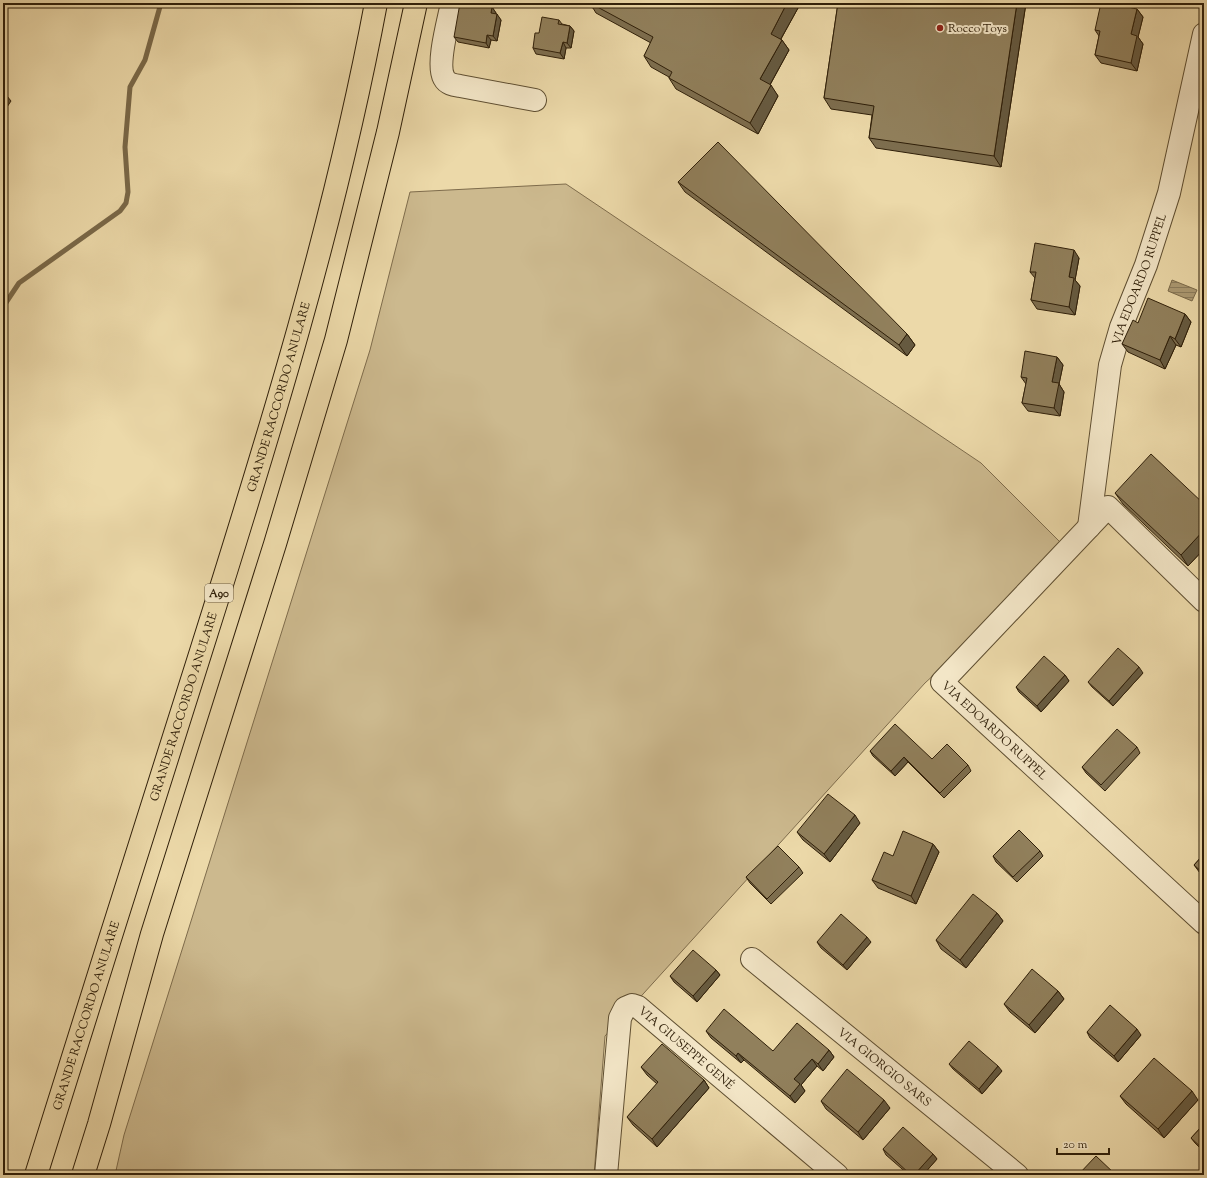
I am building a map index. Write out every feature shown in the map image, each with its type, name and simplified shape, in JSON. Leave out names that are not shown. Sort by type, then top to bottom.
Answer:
[{"type":"highway","name":"GRANDE RACCORDO ANULARE","points":[[36,1175],[219,594],[298,331],[336,183],[376,3]]},
{"type":"highway","points":[[83,1175],[100,1124],[152,934],[275,544],[336,340],[381,164],[416,3]]},
{"type":"highway","points":[[89,1175],[100,1124]]},
{"type":"street","points":[[452,3],[441,63],[442,74],[445,79],[449,83],[460,86],[535,100]]},
{"type":"street","name":"VIA EDOARDO RUPPEL","points":[[1089,527],[1110,365],[1121,327],[1146,265],[1169,193],[1204,34]]},
{"type":"street","name":"VIA EDOARDO RUPPEL","points":[[1204,601],[1108,507],[942,682],[1204,923]]},
{"type":"street","name":"VIA GIORGIO SARS","points":[[752,959],[1017,1175]]},
{"type":"street","name":"VIA GIUSEPPE GENÉ","points":[[606,1175],[620,1018],[625,1008],[632,1006],[638,1008],[728,1081],[837,1175]]},
{"type":"shaded area","points":[[566,184],[981,463],[1069,551],[925,683],[605,1036],[594,1175],[115,1175],[124,1135],[370,350],[410,192]]},
{"type":"shaded area","points":[[1172,280],[1197,290],[1192,301],[1168,291]]},
{"type":"building","points":[[460,3],[470,3],[492,7],[491,13],[497,14],[493,36],[487,35],[486,43],[454,37]]},
{"type":"building","points":[[590,3],[787,3],[771,34],[782,40],[760,79],[771,85],[750,123],[669,78],[672,72],[644,56],[653,37]]},
{"type":"building","points":[[838,3],[1017,3],[994,156],[869,138],[874,106],[824,98]]},
{"type":"building","points":[[1101,3],[1110,3],[1137,9],[1131,34],[1137,36],[1131,63],[1095,55],[1100,31],[1095,30]]},
{"type":"building","points":[[542,17],[559,20],[558,24],[570,26],[567,43],[563,42],[560,53],[533,48],[535,33],[539,33]]},
{"type":"building","points":[[3,93],[7,96],[3,102]]},
{"type":"building","points":[[718,142],[907,334],[899,345],[678,182]]},
{"type":"building","points":[[1035,243],[1074,250],[1069,277],[1074,278],[1069,307],[1031,300],[1036,272],[1030,272]]},
{"type":"building","points":[[1148,298],[1185,314],[1175,339],[1170,336],[1160,360],[1122,344],[1133,320],[1138,323]]},
{"type":"building","points":[[1025,351],[1057,357],[1052,382],[1059,383],[1054,408],[1022,403],[1027,378],[1021,377]]},
{"type":"building","points":[[1151,454],[1204,504],[1204,530],[1181,555],[1115,493]]},
{"type":"building","points":[[1118,648],[1139,667],[1109,701],[1088,682]]},
{"type":"building","points":[[1044,656],[1065,675],[1037,706],[1016,687]]},
{"type":"building","points":[[895,724],[932,759],[947,744],[968,765],[940,793],[904,757],[891,771],[870,751]]},
{"type":"building","points":[[1117,729],[1137,747],[1101,785],[1082,767]]},
{"type":"building","points":[[828,794],[855,815],[824,854],[797,832]]},
{"type":"building","points":[[1019,830],[1040,851],[1013,877],[993,856]]},
{"type":"building","points":[[903,831],[933,844],[911,896],[872,880],[884,852],[893,856]]},
{"type":"building","points":[[778,846],[799,867],[767,899],[746,877]]},
{"type":"building","points":[[1204,854],[1204,874],[1194,865]]},
{"type":"building","points":[[973,894],[997,913],[960,960],[936,940]]},
{"type":"building","points":[[841,914],[867,937],[843,965],[817,942]]},
{"type":"building","points":[[693,950],[716,970],[693,996],[670,976]]},
{"type":"building","points":[[1032,969],[1058,991],[1029,1025],[1004,1004]]},
{"type":"building","points":[[1110,1005],[1137,1029],[1114,1056],[1087,1032]]},
{"type":"building","points":[[724,1009],[773,1051],[797,1023],[829,1050],[818,1064],[812,1059],[794,1079],[800,1084],[790,1096],[738,1053],[736,1056],[706,1031]]},
{"type":"building","points":[[969,1041],[998,1066],[979,1089],[949,1064]]},
{"type":"building","points":[[662,1044],[704,1080],[652,1139],[627,1117],[658,1082],[641,1067]]},
{"type":"building","points":[[1154,1058],[1192,1091],[1158,1129],[1120,1096]]},
{"type":"building","points":[[847,1069],[884,1100],[858,1132],[821,1101]]},
{"type":"building","points":[[1204,1124],[1204,1150],[1191,1138]]},
{"type":"building","points":[[903,1127],[933,1154],[914,1175],[911,1175],[883,1149]]},
{"type":"building","points":[[1096,1156],[1116,1175],[1078,1175]]},
{"type":"waterway","points":[[3,307],[19,283],[120,211],[126,203],[128,192],[125,147],[130,87],[145,60],[161,3]]},
{"type":"place","name":"Rocco Toys","points":[[940,28]]}]
